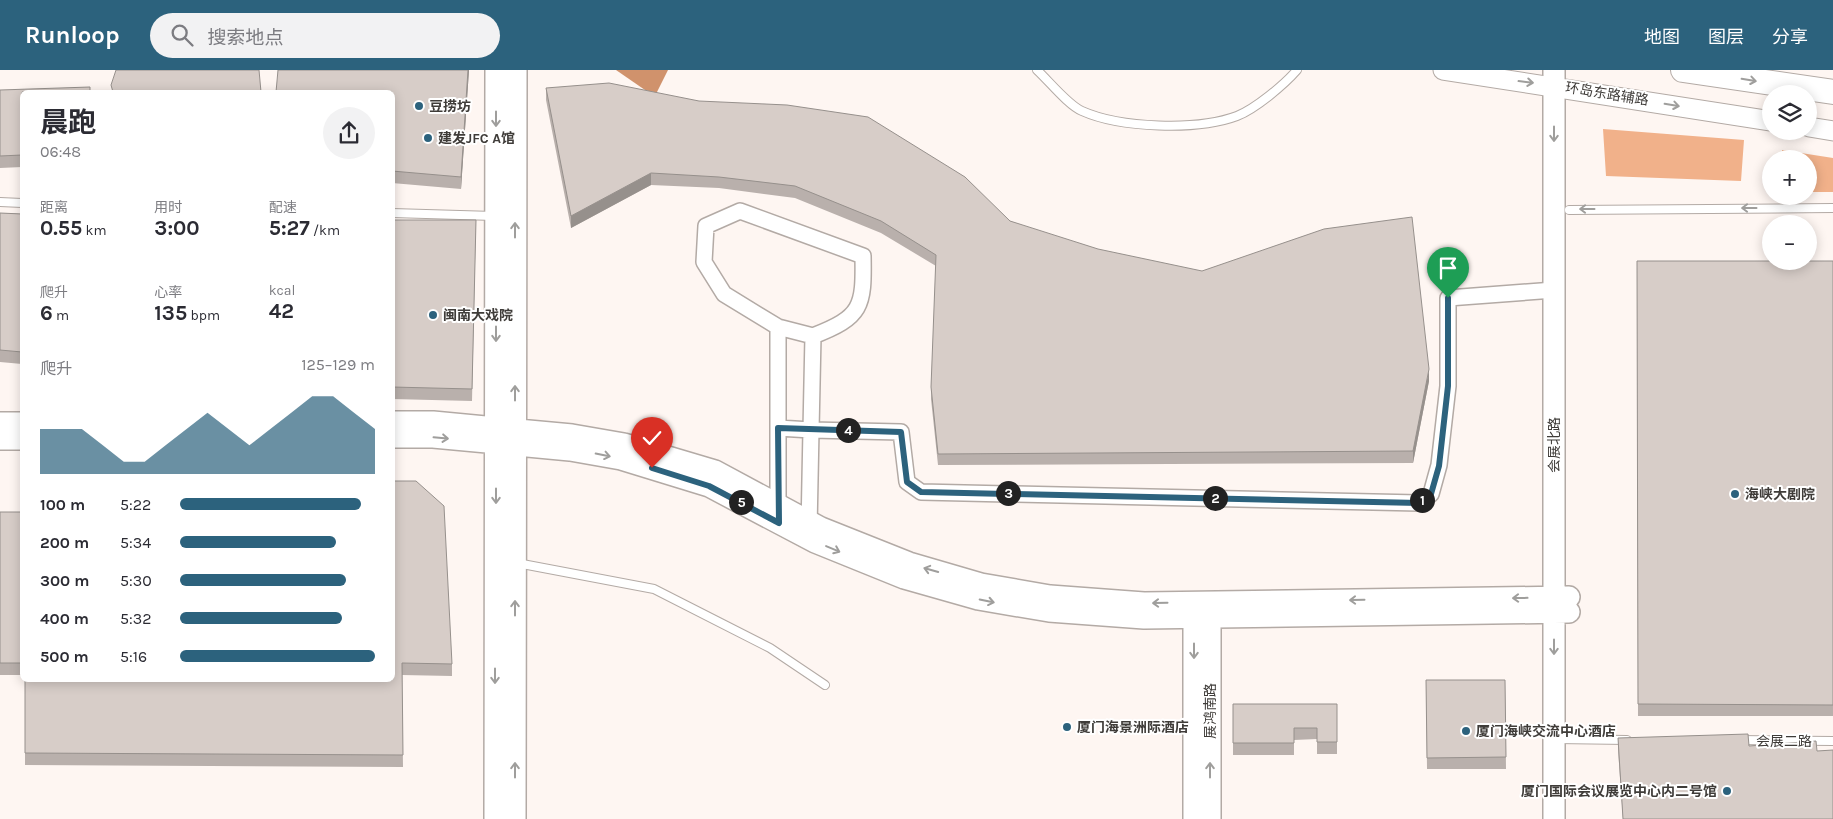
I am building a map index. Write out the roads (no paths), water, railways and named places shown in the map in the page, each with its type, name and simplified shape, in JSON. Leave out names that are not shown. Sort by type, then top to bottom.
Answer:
[{"type":"main road","points":[[496,70],[496,216],[505,436],[515,562],[514,819]]},
{"type":"main road","points":[[495,819],[516,70]]},
{"type":"main road","points":[[1683,70],[1833,92]]},
{"type":"main road","name":"会展北路","points":[[1554,819],[1561,739],[1569,210],[1562,78]]},
{"type":"main road","name":"会展北路","points":[[1562,78],[1554,290],[1562,605]]},
{"type":"main road","points":[[395,422],[434,422],[596,454],[652,468],[709,486],[778,514],[809,530],[909,563],[990,586],[1082,600],[1202,610],[1562,605]]},
{"type":"main road","points":[[0,423],[20,423]]},
{"type":"main road","points":[[395,437],[505,436]]},
{"type":"main road","points":[[0,439],[20,438]]},
{"type":"main road","name":"展鸿南路","points":[[1194,819],[1202,610]]},
{"type":"main road","name":"展鸿南路","points":[[1202,610],[1210,819]]},
{"type":"main road","name":"会展北路","points":[[1561,739],[1569,819]]},
{"type":"street","name":"环岛东路辅路","points":[[1443,70],[1562,78],[1762,119]]},
{"type":"street","points":[[1817,128],[1833,131]]},
{"type":"street","points":[[740,211],[863,256],[864,294],[851,317],[834,328],[813,336],[778,326],[724,294],[704,262],[706,226],[740,211]]},
{"type":"street","points":[[778,428],[901,432],[907,482],[921,492],[1419,503],[1431,494],[1439,466],[1448,386],[1448,298],[1554,290]]},
{"type":"street","points":[[778,326],[778,514]]},
{"type":"street","points":[[809,530],[813,336]]},
{"type":"lane","points":[[1037,70],[1081,110],[1114,121],[1182,127],[1237,116],[1283,86],[1297,70]]},
{"type":"lane","points":[[0,202],[20,203]]},
{"type":"lane","points":[[1569,210],[1833,208]]},
{"type":"lane","points":[[395,213],[496,216]]},
{"type":"lane","points":[[515,562],[654,589],[770,648],[825,684]]},
{"type":"lane","points":[[1561,739],[1637,740]]},
{"type":"lane","name":"会展二路","points":[[1725,740],[1833,741]]},
{"type":"place","name":"豆捞坊","points":[[419,106]]},
{"type":"place","name":"建发JFC A馆","points":[[428,138]]},
{"type":"place","name":"闽南大戏院","points":[[433,315]]},
{"type":"place","name":"海峡大剧院","points":[[1735,494]]},
{"type":"place","name":"厦门海景洲际酒店","points":[[1067,727]]},
{"type":"place","name":"厦门海峡交流中心酒店","points":[[1466,731]]},
{"type":"place","name":"厦门国际会议展览中心内二号馆","points":[[1727,791]]}]
